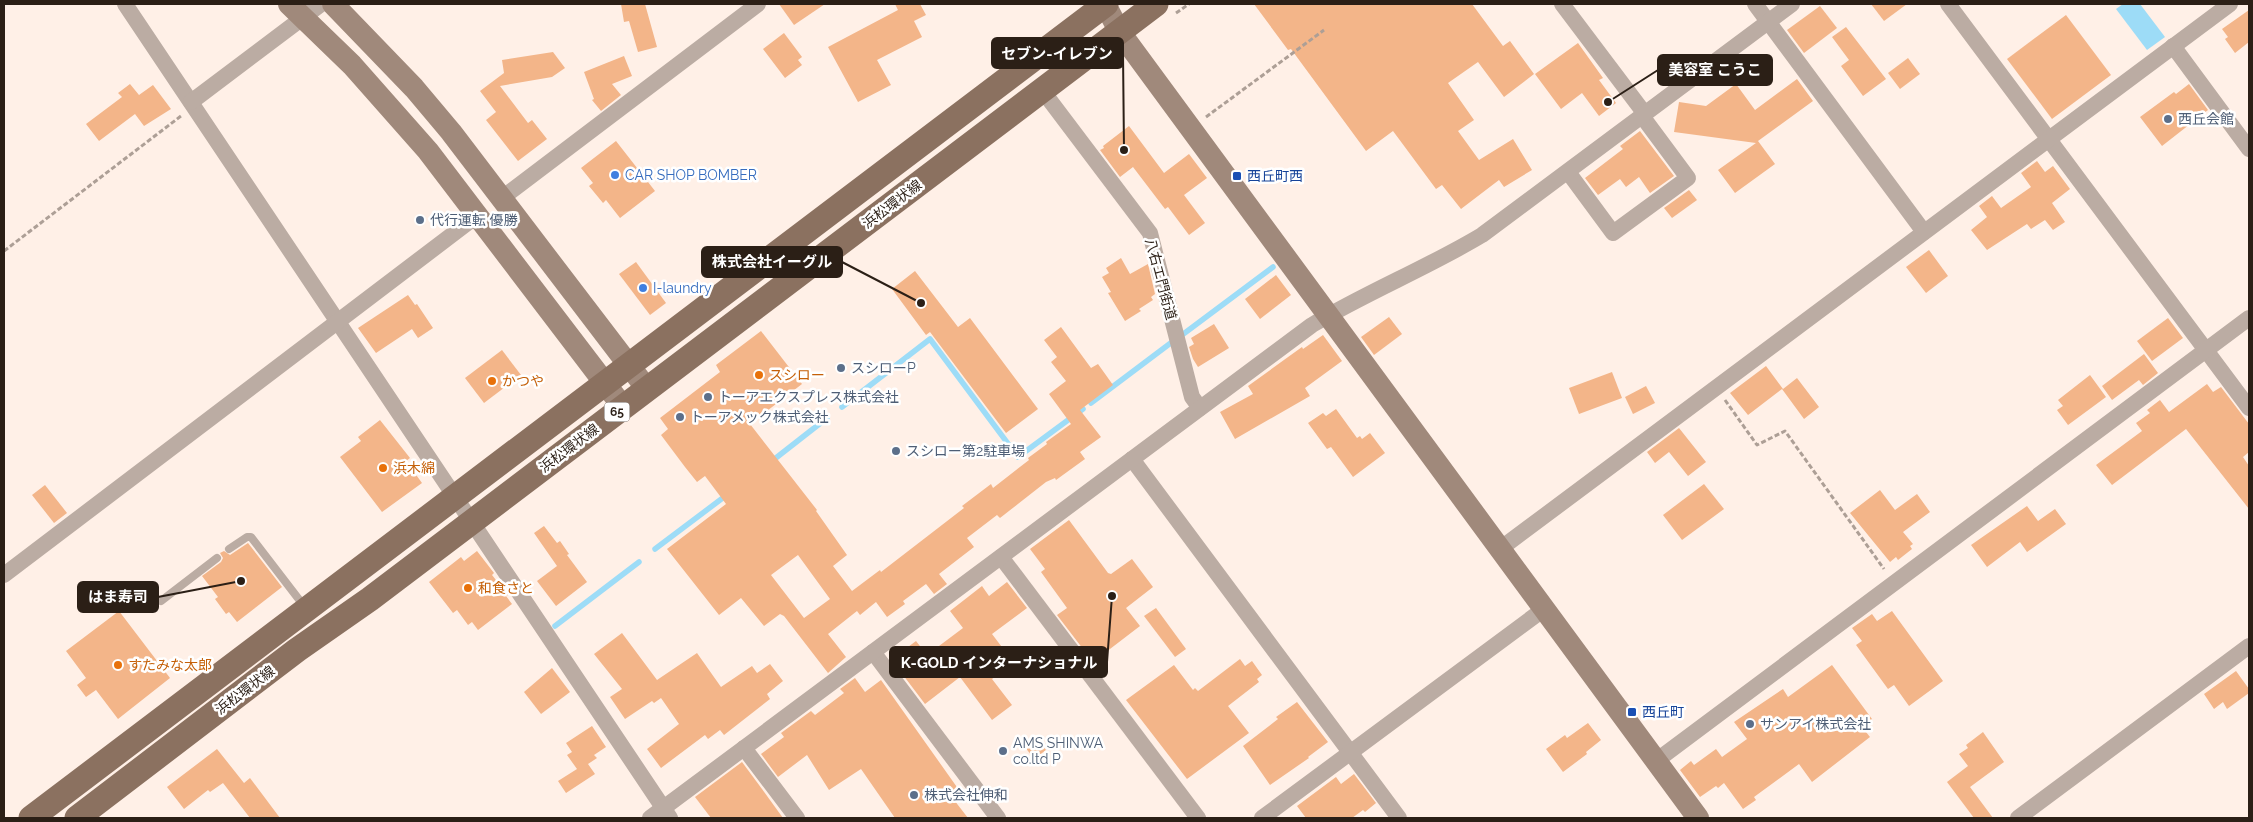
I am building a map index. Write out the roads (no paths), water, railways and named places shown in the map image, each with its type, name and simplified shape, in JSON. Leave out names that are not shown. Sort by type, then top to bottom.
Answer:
[{"type":"main road","name":"浜松環状線","points":[[31,818],[1106,4]]},
{"type":"main road","name":"浜松環状線","points":[[77,818],[297,650],[370,600],[1119,31],[1166,9]]},
{"type":"street","points":[[125,4],[455,498],[661,815],[744,748],[1312,325],[1466,244],[1498,224],[1792,4]]},
{"type":"street","points":[[333,4],[414,88],[452,132],[647,389]]},
{"type":"street","points":[[502,198],[758,4]]},
{"type":"street","points":[[1106,4],[1119,31],[1698,818]]},
{"type":"street","points":[[1562,4],[1688,178],[1613,233],[1568,172]]},
{"type":"street","points":[[1755,4],[1924,232]]},
{"type":"street","points":[[1948,4],[2249,408]]},
{"type":"street","points":[[1500,549],[2230,4]]},
{"type":"street","points":[[192,104],[305,8],[352,65],[391,108],[478,215],[624,407]]},
{"type":"street","points":[[2173,46],[2249,149]]},
{"type":"street","name":"八右エ門街道","points":[[1042,90],[1150,233],[1192,397],[1200,408]]},
{"type":"street","points":[[4,575],[478,215]]},
{"type":"street","points":[[1656,761],[2249,318]]},
{"type":"street","points":[[1132,459],[1398,818]]},
{"type":"street","points":[[1001,557],[1198,818]]},
{"type":"street","points":[[1262,818],[1544,608]]},
{"type":"street","points":[[2018,818],[2249,646]]},
{"type":"street","points":[[873,652],[998,818]]},
{"type":"street","points":[[744,748],[797,818]]},
{"type":"lane","points":[[229,549],[247,536],[251,537],[307,610]]},
{"type":"lane","points":[[161,601],[217,558]]},
{"type":"water","points":[[2123,4],[2140,4],[2165,37],[2147,50],[2116,9]]},
{"type":"waterway","points":[[1182,335],[1273,267]]},
{"type":"waterway","points":[[842,407],[930,339],[1018,457],[1083,409]]},
{"type":"waterway","points":[[1091,403],[1172,342]]},
{"type":"waterway","points":[[772,461],[827,418]]},
{"type":"waterway","points":[[655,549],[728,494]]},
{"type":"waterway","points":[[555,626],[639,562]]},
{"type":"place","name":"美容室 こうこ","points":[[1608,102]]},
{"type":"place","name":"西丘会館","points":[[2168,119]]},
{"type":"place","name":"セブン-イレブン","points":[[1124,150]]},
{"type":"place","name":"CAR SHOP BOMBER","points":[[615,175]]},
{"type":"place","name":"西丘町西","points":[[1237,176]]},
{"type":"place","name":"代行運転 優勝","points":[[420,220]]},
{"type":"place","name":"I-laundry","points":[[643,288]]},
{"type":"place","name":"株式会社イーグル","points":[[921,303]]},
{"type":"place","name":"スシローP","points":[[841,368]]},
{"type":"place","name":"スシロー","points":[[759,375]]},
{"type":"place","name":"かつや","points":[[492,381]]},
{"type":"place","name":"トーアエクスプレス株式会社","points":[[708,397]]},
{"type":"place","name":"トーアメック株式会社","points":[[680,417]]},
{"type":"place","name":"スシロー第2駐車場","points":[[896,451]]},
{"type":"place","name":"浜木綿","points":[[383,468]]},
{"type":"place","name":"はま寿司","points":[[241,581]]},
{"type":"place","name":"和食さと","points":[[468,588]]},
{"type":"place","name":"K-GOLD インターナショナル","points":[[1112,596]]},
{"type":"place","name":"すたみな太郎","points":[[118,665]]},
{"type":"place","name":"西丘町","points":[[1632,712]]},
{"type":"place","name":"サンアイ株式会社","points":[[1750,724]]},
{"type":"place","name":"AMS SHINWA co.ltd P","points":[[1003,751]]},
{"type":"place","name":"株式会社伸和","points":[[914,795]]}]
